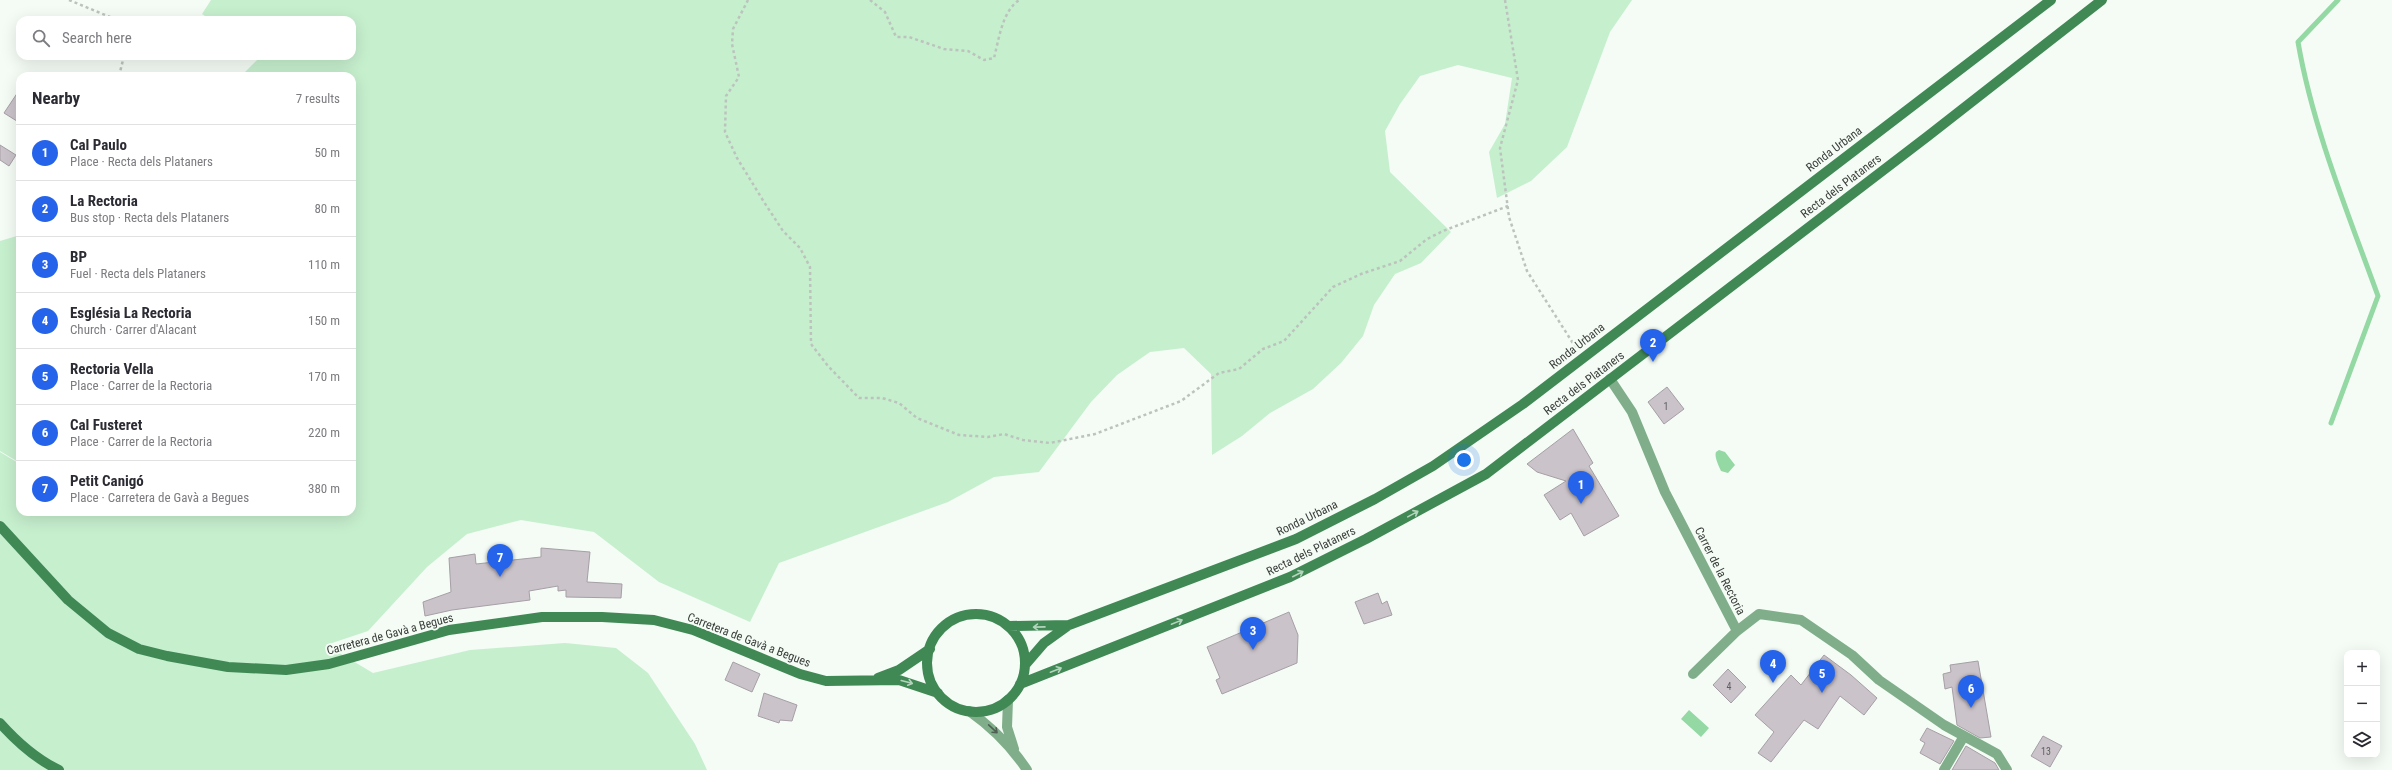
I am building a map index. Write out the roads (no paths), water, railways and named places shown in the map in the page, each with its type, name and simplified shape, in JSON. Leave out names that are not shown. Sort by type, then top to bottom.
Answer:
[{"type":"main road","name":"Ronda Urbana","points":[[1025,665],[1044,643],[1069,625],[1296,539],[1375,499],[1433,466],[1523,404],[2051,0]]},
{"type":"main road","name":"Recta dels Plataners","points":[[1020,684],[1290,577],[1366,539],[1486,474],[2102,0]]},
{"type":"main road","name":"Carretera de Gavà a Begues","points":[[0,526],[68,600],[108,632],[139,649],[167,656],[228,667],[286,670],[329,664],[449,630],[542,617],[602,616],[654,620],[693,630],[800,674],[826,681],[874,679],[899,680],[938,693]]},
{"type":"main road","name":"Ronda Urbana","points":[[982,614],[996,618],[1009,626],[1021,644],[1025,665],[1020,684],[1008,700],[989,710],[969,711],[952,705],[938,693],[929,672],[930,649],[942,628],[963,616],[982,614]]},
{"type":"main road","name":"Ronda Urbana","points":[[1009,626],[1069,625]]},
{"type":"main road","name":"Carretera de Gavà a Begues","points":[[874,679],[899,670],[930,649]]},
{"type":"main road","points":[[0,724],[14,738],[45,763],[59,770]]},
{"type":"street","name":"Carrer de la Rectoria","points":[[1610,379],[1632,412],[1666,492],[1736,631],[1759,614],[1801,620],[1852,655],[1879,680],[1944,725],[1997,754],[2007,770]]},
{"type":"street","points":[[1693,674],[1736,631]]},
{"type":"street","points":[[1008,700],[1007,727],[1014,751]]},
{"type":"street","points":[[969,711],[990,726],[1014,751],[1027,770]]},
{"type":"street","points":[[1944,770],[1964,736]]},
{"type":"waterway","points":[[2331,423],[2378,296],[2343,202],[2322,139],[2298,42],[2338,0]]},
{"type":"place","name":"La Rectoria","points":[[1653,362]]},
{"type":"place","name":"Cal Paulo","points":[[1581,504]]},
{"type":"place","name":"Petit Canigó","points":[[500,577]]},
{"type":"place","name":"BP","points":[[1253,650]]},
{"type":"place","name":"Església La Rectoria","points":[[1773,683]]},
{"type":"place","name":"Rectoria Vella","points":[[1822,693]]},
{"type":"place","name":"Cal Fusteret","points":[[1971,708]]}]
